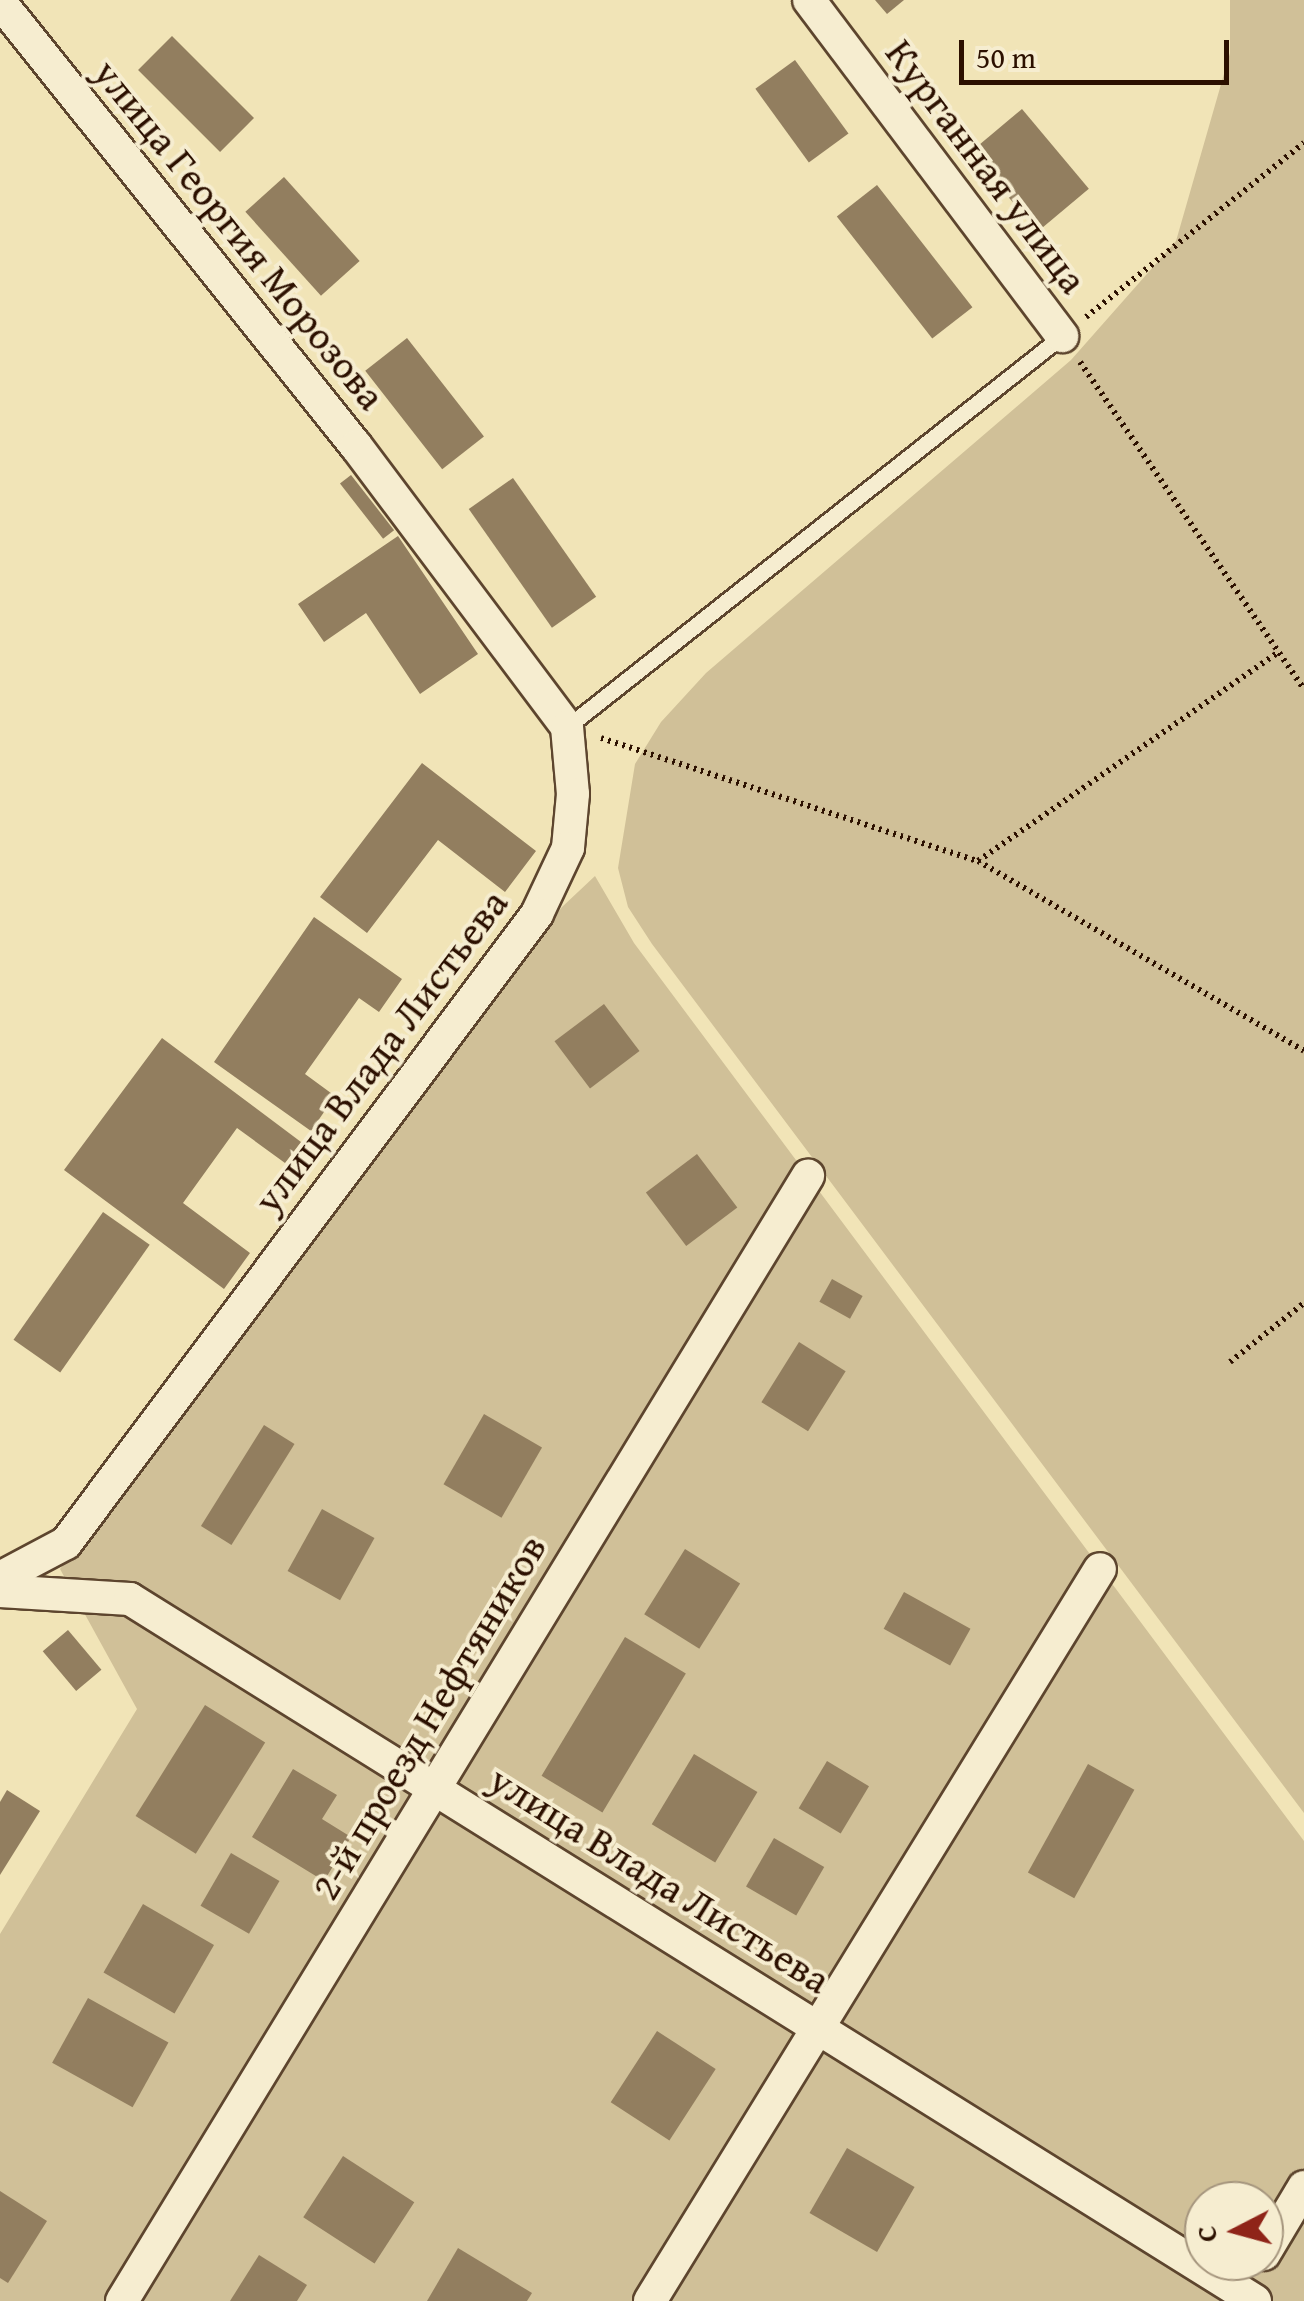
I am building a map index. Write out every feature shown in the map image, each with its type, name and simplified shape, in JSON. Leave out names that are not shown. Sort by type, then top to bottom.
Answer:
[{"type":"street","name":"Курганная улица","points":[[808,0],[1062,336]]},
{"type":"street","name":"улица Георгия Морозова","points":[[0,2],[412,520],[568,727]]},
{"type":"street","name":"улица Влада Листьева","points":[[0,1578],[66,1542],[537,914],[568,848],[573,794],[568,727]]},
{"type":"street","name":"2-й проезд Нефтяников","points":[[122,2301],[808,1176]]},
{"type":"street","points":[[650,2301],[1100,1569]]},
{"type":"street","name":"улица Влада Листьева","points":[[0,1591],[130,1599],[1244,2298]]},
{"type":"street","points":[[1284,2220],[1304,2187]]},
{"type":"lane","points":[[568,727],[1062,336]]},
{"type":"path","points":[[1304,143],[1062,336],[1304,689]]},
{"type":"path","points":[[978,860],[1277,653]]},
{"type":"path","points":[[568,727],[978,860],[1304,1051]]},
{"type":"path","points":[[1230,1362],[1304,1302]]},
{"type":"shaded area","points":[[1230,0],[1304,0],[1304,1813],[652,944],[628,907],[618,868],[635,764],[661,722],[706,673],[1071,360],[1176,241],[1230,53]]},
{"type":"shaded area","points":[[595,876],[634,943],[1304,1841],[1304,2301],[0,2301],[0,1934],[137,1709],[60,1569],[562,907]]},
{"type":"building","points":[[875,0],[904,0],[887,14]]},
{"type":"building","points":[[172,36],[254,118],[220,152],[138,70]]},
{"type":"building","points":[[795,60],[848,134],[809,162],[755,89]]},
{"type":"building","points":[[1022,109],[1089,189],[1038,232],[971,152]]},
{"type":"building","points":[[284,177],[360,261],[321,296],[245,212]]},
{"type":"building","points":[[877,185],[972,307],[932,339],[837,216]]},
{"type":"building","points":[[407,338],[484,437],[442,469],[365,371]]},
{"type":"building","points":[[351,475],[394,530],[383,539],[340,484]]},
{"type":"building","points":[[513,478],[596,597],[552,628],[469,509]]},
{"type":"building","points":[[398,536],[478,654],[420,694],[366,613],[324,642],[298,604]]},
{"type":"building","points":[[422,763],[536,851],[505,892],[438,840],[367,933],[320,897]]},
{"type":"building","points":[[314,917],[402,979],[379,1012],[359,998],[305,1074],[335,1096],[311,1131],[214,1062]]},
{"type":"building","points":[[604,1004],[640,1051],[590,1088],[554,1041]]},
{"type":"building","points":[[162,1038],[301,1142],[285,1163],[237,1128],[183,1203],[250,1253],[224,1289],[64,1170]]},
{"type":"building","points":[[697,1154],[737,1208],[686,1246],[646,1193]]},
{"type":"building","points":[[103,1212],[150,1245],[60,1372],[14,1340]]},
{"type":"building","points":[[832,1279],[863,1296],[850,1319],[819,1302]]},
{"type":"building","points":[[799,1342],[846,1371],[808,1431],[761,1402]]},
{"type":"building","points":[[484,1414],[542,1448],[502,1518],[444,1484]]},
{"type":"building","points":[[264,1425],[295,1444],[231,1545],[201,1526]]},
{"type":"building","points":[[322,1509],[374,1538],[340,1600],[288,1571]]},
{"type":"building","points":[[685,1549],[740,1583],[699,1649],[644,1614]]},
{"type":"building","points":[[904,1592],[970,1629],[950,1666],[884,1629]]},
{"type":"building","points":[[68,1630],[101,1670],[76,1691],[43,1651]]},
{"type":"building","points":[[625,1637],[686,1674],[602,1812],[542,1776]]},
{"type":"building","points":[[205,1705],[265,1743],[196,1854],[136,1816]]},
{"type":"building","points":[[694,1754],[757,1792],[715,1862],[652,1824]]},
{"type":"building","points":[[827,1761],[869,1786],[841,1833],[799,1808]]},
{"type":"building","points":[[1088,1764],[1134,1790],[1074,1898],[1028,1872]]},
{"type":"building","points":[[293,1769],[337,1795],[322,1819],[351,1837],[324,1881],[252,1837]]},
{"type":"building","points":[[7,1790],[40,1811],[0,1875],[0,1802]]},
{"type":"building","points":[[774,1838],[824,1867],[796,1915],[746,1886]]},
{"type":"building","points":[[231,1853],[279,1881],[249,1934],[200,1906]]},
{"type":"building","points":[[143,1904],[214,1945],[175,2013],[104,1972]]},
{"type":"building","points":[[88,1998],[168,2043],[133,2107],[52,2063]]},
{"type":"building","points":[[657,2031],[716,2069],[669,2140],[611,2102]]},
{"type":"building","points":[[847,2148],[915,2187],[877,2252],[810,2213]]},
{"type":"building","points":[[343,2156],[414,2202],[375,2264],[303,2217]]},
{"type":"building","points":[[0,2191],[47,2221],[8,2283],[0,2278]]},
{"type":"building","points":[[458,2248],[532,2293],[527,2301],[427,2301]]},
{"type":"building","points":[[259,2255],[307,2285],[297,2301],[230,2301]]}]
